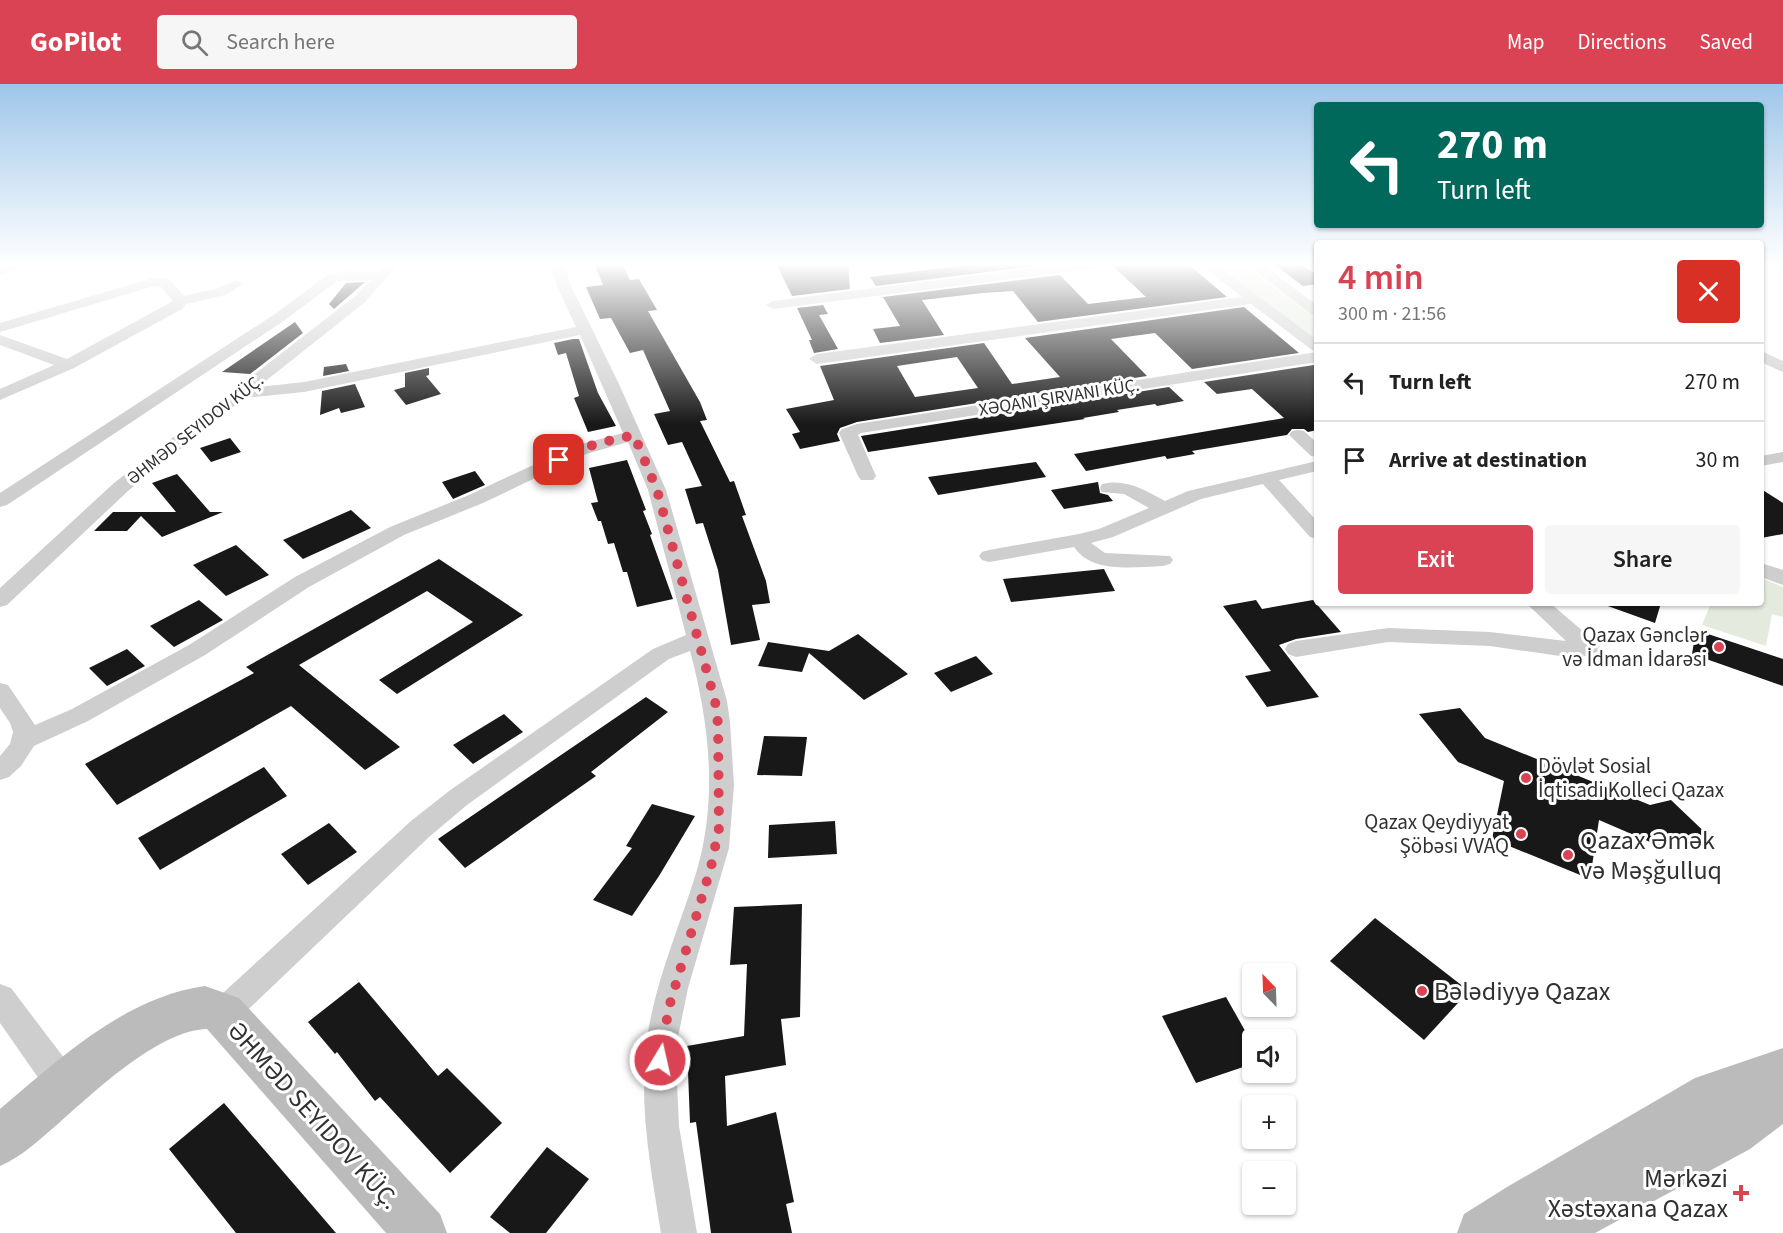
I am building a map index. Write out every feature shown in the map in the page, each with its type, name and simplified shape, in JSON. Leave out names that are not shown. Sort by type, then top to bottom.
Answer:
[{"type":"main road","name":"ƏHMƏD SEYIDOV KÜÇ.","points":[[0,1141],[125,1042],[167,1016],[186,1009],[206,1007],[223,1013],[421,1233]]},
{"type":"main road","points":[[1484,1233],[1525,1205],[1712,1095],[1783,1072]]},
{"type":"main road","points":[[1543,1233],[1647,1175],[1733,1132],[1783,1094]]},
{"type":"street","points":[[0,328],[38,317]]},
{"type":"street","points":[[0,395],[68,365],[157,317]]},
{"type":"street","points":[[0,501],[281,317]]},
{"type":"street","name":"ƏHMƏD SEYIDOV KÜÇ.","points":[[0,600],[121,486],[338,317]]},
{"type":"street","points":[[579,317],[657,490],[715,701],[718,724],[720,816],[711,867],[669,1007],[660,1060],[659,1103],[679,1233]]},
{"type":"street","points":[[817,359],[1130,317]]},
{"type":"street","points":[[1276,317],[1314,345]]},
{"type":"street","points":[[238,394],[314,385],[585,330]]},
{"type":"street","points":[[0,340],[68,365]]},
{"type":"street","name":"XƏQANI ŞIRVANI KÜÇ.","points":[[867,476],[848,433],[857,429],[1314,357]]},
{"type":"street","points":[[26,739],[80,715],[197,650],[302,582],[387,536],[476,499],[580,450],[634,435]]},
{"type":"street","points":[[1298,435],[1314,449]]},
{"type":"street","points":[[1764,460],[1783,457]]},
{"type":"street","points":[[989,556],[1080,540],[1106,533],[1162,507],[1195,495],[1314,467]]},
{"type":"street","points":[[1267,478],[1314,531]]},
{"type":"street","points":[[1109,488],[1128,489],[1162,507]]},
{"type":"street","points":[[1080,540],[1088,552],[1098,558],[1163,560]]},
{"type":"street","points":[[1764,571],[1783,578]]},
{"type":"street","points":[[1296,649],[1388,635],[1490,639],[1574,650],[1590,649],[1540,606]]},
{"type":"street","points":[[223,1013],[420,829],[458,798],[554,732],[652,659],[680,644],[698,639]]},
{"type":"street","points":[[0,691],[27,729],[26,739],[20,752],[0,770]]},
{"type":"street","points":[[0,998],[65,1088]]},
{"type":"shaded area","points":[[1284,317],[1314,317],[1314,339]]},
{"type":"shaded area","points":[[1764,579],[1783,587],[1783,617],[1772,614],[1766,646],[1702,625],[1710,606],[1764,606]]},
{"type":"building","points":[[599,317],[651,317],[700,402],[707,420],[700,421],[730,482],[734,481],[746,515],[742,516],[766,581],[770,603],[752,605],[760,640],[731,645],[718,570],[703,523],[696,524],[685,489],[702,486],[682,442],[668,445],[654,414],[670,411],[643,350],[630,353],[611,318],[600,319]]},
{"type":"building","points":[[801,317],[820,317],[838,349],[814,353],[809,340],[812,340]]},
{"type":"building","points":[[895,317],[932,317],[944,335],[880,343],[873,329],[900,326]]},
{"type":"building","points":[[1034,317],[1079,317],[1038,322]]},
{"type":"building","points":[[1176,317],[1256,317],[1299,353],[1192,369],[1155,333],[1111,339],[1147,376],[857,422],[840,428],[837,434],[840,441],[800,449],[792,434],[800,432],[786,409],[834,400],[820,366],[984,343],[1012,384],[1060,377],[1025,338]],"holes":[[[957,357],[978,388],[915,397],[897,366]]]},
{"type":"building","points":[[295,322],[303,333],[250,374],[222,372]]},
{"type":"building","points":[[579,339],[598,393],[616,426],[588,432],[574,398],[579,396],[566,353],[558,355],[554,343]]},
{"type":"building","points":[[346,364],[349,371],[323,376],[324,367]]},
{"type":"building","points":[[1314,365],[1314,431],[1292,429],[1287,435],[1192,451],[1195,454],[1167,459],[1165,456],[1086,471],[1074,454],[1284,418],[1252,389],[1217,394],[1204,382]]},
{"type":"building","points":[[429,368],[429,375],[426,376],[441,394],[406,405],[394,390],[405,387],[405,373]]},
{"type":"building","points":[[355,384],[365,407],[341,413],[339,408],[320,415],[322,391]]},
{"type":"building","points":[[1169,387],[1184,401],[1117,410],[1119,412],[1083,418],[1085,419],[868,452],[861,436]]},
{"type":"building","points":[[230,438],[241,452],[211,462],[200,448]]},
{"type":"building","points":[[627,460],[646,510],[643,511],[652,534],[650,535],[673,599],[637,607],[627,572],[623,572],[614,543],[608,544],[601,521],[598,521],[591,503],[598,502],[589,468]]},
{"type":"building","points":[[1036,462],[1046,477],[938,495],[928,477]]},
{"type":"building","points":[[475,471],[485,485],[453,499],[442,482]]},
{"type":"building","points":[[177,474],[210,512],[223,512],[162,537],[141,516],[127,531],[94,531],[113,512],[176,512],[152,483]]},
{"type":"building","points":[[1098,482],[1100,493],[1108,495],[1113,501],[1064,509],[1051,490]]},
{"type":"building","points":[[1764,491],[1783,503],[1783,534],[1764,537]]},
{"type":"building","points":[[351,510],[371,528],[303,559],[283,540]]},
{"type":"building","points":[[236,545],[269,575],[226,596],[193,565]]},
{"type":"building","points":[[439,559],[523,615],[397,694],[379,680],[473,622],[427,591],[299,665],[400,747],[365,770],[291,706],[117,805],[85,764],[254,673],[246,667]]},
{"type":"building","points":[[1104,569],[1115,591],[1011,602],[1003,579]]},
{"type":"building","points":[[199,600],[223,620],[174,647],[150,626]]},
{"type":"building","points":[[1256,600],[1262,609],[1313,600],[1314,606],[1318,606],[1341,632],[1296,639],[1279,645],[1319,697],[1267,707],[1245,676],[1271,671],[1223,606]]},
{"type":"building","points":[[1608,606],[1660,606],[1655,623]]},
{"type":"building","points":[[1696,630],[1783,659],[1783,686],[1692,654]]},
{"type":"building","points":[[858,634],[908,674],[864,700],[809,653],[802,672],[758,666],[768,642],[829,651]]},
{"type":"building","points":[[127,649],[145,666],[107,686],[89,668]]},
{"type":"building","points":[[976,656],[993,674],[951,692],[934,673]]},
{"type":"building","points":[[646,697],[668,712],[591,772],[596,776],[465,868],[438,839]]},
{"type":"building","points":[[1460,708],[1485,738],[1650,805],[1671,800],[1714,841],[1671,851],[1599,820],[1590,879],[1492,839],[1504,781],[1458,762],[1419,714]]},
{"type":"building","points":[[504,714],[523,732],[473,764],[453,745]]},
{"type":"building","points":[[764,736],[807,737],[802,776],[757,775]]},
{"type":"building","points":[[264,767],[287,796],[160,870],[138,838]]},
{"type":"building","points":[[652,804],[695,816],[632,916],[593,900],[632,848],[626,846]]},
{"type":"building","points":[[835,821],[837,854],[768,858],[769,825]]},
{"type":"building","points":[[329,823],[357,852],[308,885],[281,854]]},
{"type":"building","points":[[802,904],[800,1017],[781,1019],[786,1065],[725,1076],[727,1126],[776,1112],[794,1202],[786,1204],[792,1233],[711,1233],[696,1122],[690,1123],[687,1046],[744,1036],[747,964],[730,965],[734,907]]},
{"type":"building","points":[[1375,918],[1469,991],[1424,1040],[1330,961]]},
{"type":"building","points":[[359,982],[438,1076],[447,1068],[502,1123],[450,1173],[380,1097],[375,1101],[337,1052],[335,1054],[308,1022]]},
{"type":"building","points":[[1226,997],[1244,1029],[1242,1029],[1242,1067],[1196,1083],[1162,1016]]},
{"type":"building","points":[[224,1103],[336,1233],[236,1233],[169,1149]]},
{"type":"building","points":[[547,1147],[589,1179],[546,1233],[510,1233],[490,1217]]},
{"type":"place","name":"Qazax Gənclər və İdman İdarəsi","points":[[1719,647]]},
{"type":"place","name":"Dövlət Sosial İqtisadi Kolleci Qazax","points":[[1526,778]]},
{"type":"place","name":"Qazax Qeydiyyat Şöbəsi VVAQ","points":[[1521,834]]},
{"type":"place","name":"Qazax Əmək və Məşğulluq","points":[[1568,855]]},
{"type":"place","name":"Bələdiyyə Qazax","points":[[1422,991]]},
{"type":"place","name":"Mərkəzi Xəstəxana Qazax","points":[[1741,1193]]},
{"type":"route","points":[[559,460],[595,444],[634,435],[657,490],[715,701],[718,724],[719,828],[711,867],[669,1007],[660,1060]]}]
